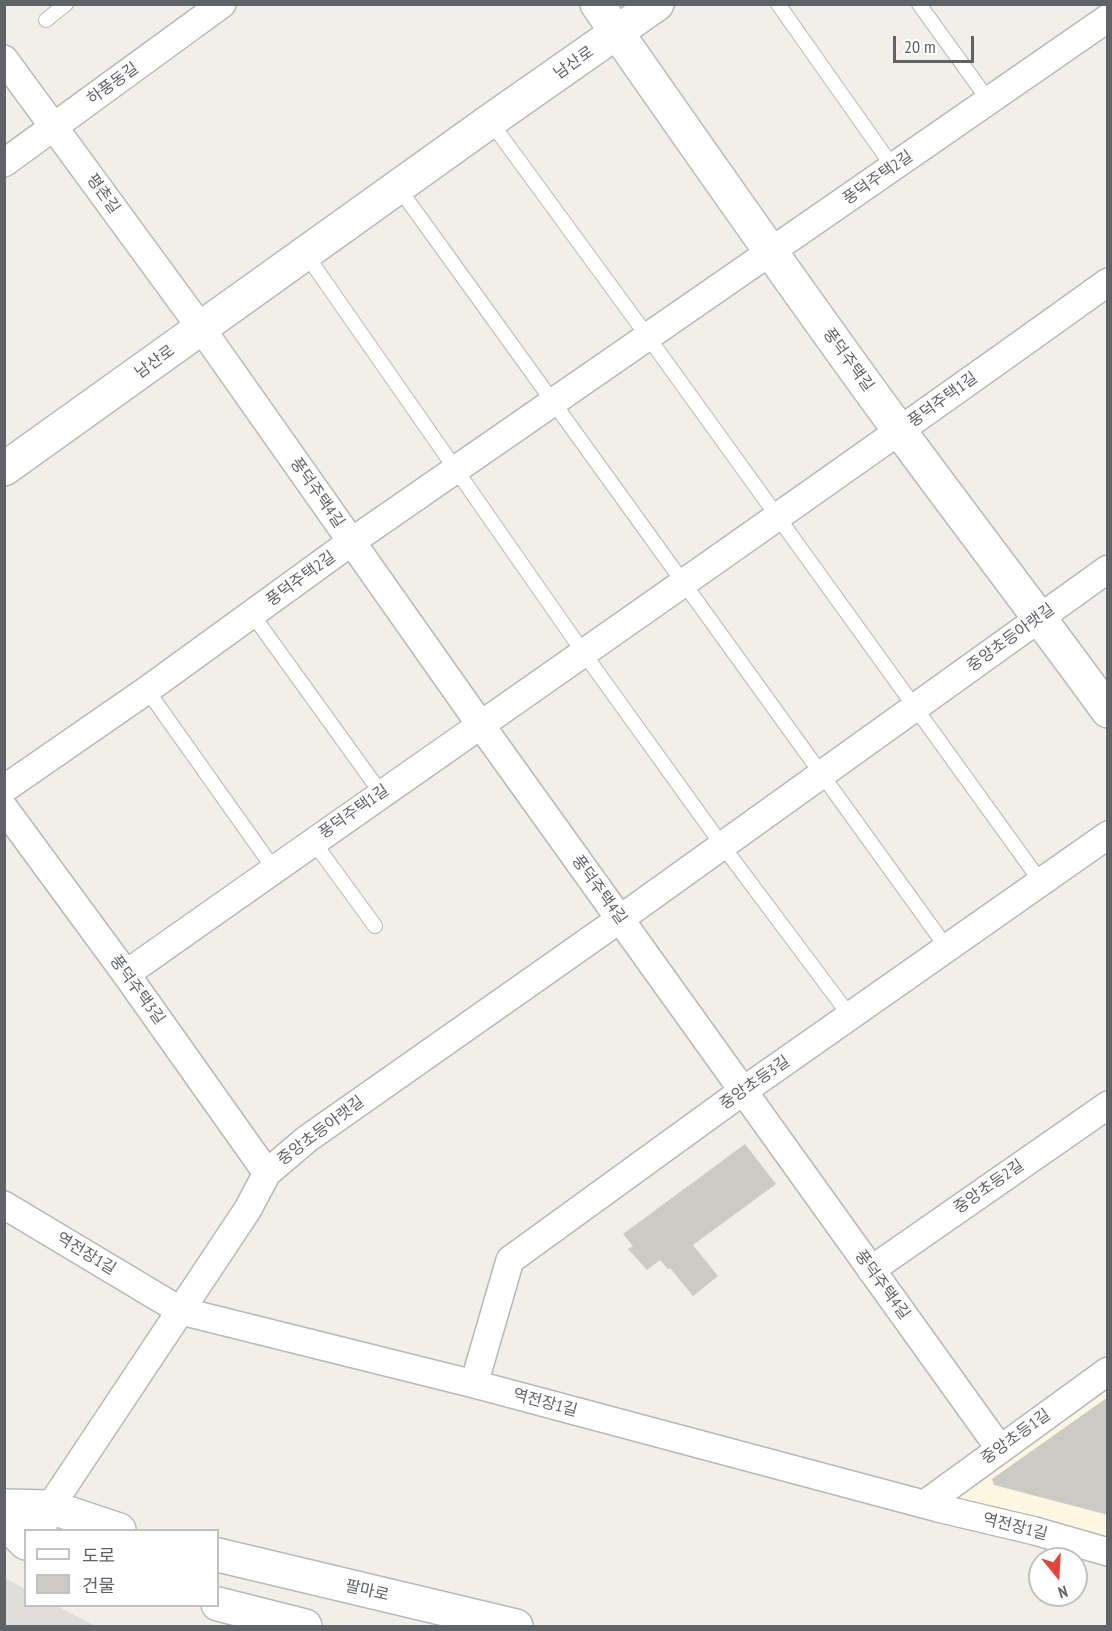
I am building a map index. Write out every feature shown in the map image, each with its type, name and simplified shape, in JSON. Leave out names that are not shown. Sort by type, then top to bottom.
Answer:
[{"type":"street","name":"하풍동길","points":[[4,163],[222,4]]},
{"type":"street","name":"풍덕주택길","points":[[597,4],[770,253],[1107,711]]},
{"type":"street","name":"남산로","points":[[4,469],[657,4]]},
{"type":"street","name":"풍덕주택2길","points":[[4,789],[147,690],[351,542],[1107,18]]},
{"type":"street","name":"평촌길","points":[[6,65],[201,328]]},
{"type":"street","name":"풍덕주택1길","points":[[126,974],[900,431],[1107,282]]},
{"type":"street","name":"풍덕주택4길","points":[[201,328],[480,724],[1000,1449]]},
{"type":"street","name":"중앙초등아랫길","points":[[46,1519],[248,1209],[267,1173],[307,1139],[620,919],[1107,568]]},
{"type":"street","name":"풍덕주택3길","points":[[4,808],[126,974],[267,1173]]},
{"type":"street","name":"중앙초등3길","points":[[474,1384],[510,1260],[743,1091],[1107,835]]},
{"type":"street","name":"중앙초등2길","points":[[871,1270],[1107,1105]]},
{"type":"street","name":"역전장1길","points":[[4,1205],[181,1311],[474,1384],[1035,1531],[1107,1552]]},
{"type":"street","name":"중앙초등1길","points":[[925,1504],[1107,1371]]},
{"type":"street","points":[[4,1506],[46,1519],[112,1529]]},
{"type":"street","points":[[4,1522],[24,1541]]},
{"type":"street","name":"팔마로","points":[[219,1556],[516,1626]]},
{"type":"street","points":[[219,1604],[305,1626]]},
{"type":"lane","points":[[46,20],[66,4]]},
{"type":"lane","points":[[778,4],[893,168]]},
{"type":"lane","points":[[919,4],[989,100]]},
{"type":"lane","points":[[490,121],[1041,882]]},
{"type":"lane","points":[[398,187],[947,948]]},
{"type":"lane","points":[[304,254],[583,652],[722,845],[850,1016]]},
{"type":"lane","points":[[252,614],[381,793]]},
{"type":"lane","points":[[147,690],[274,869]]},
{"type":"lane","points":[[313,841],[375,926]]},
{"type":"shaded area","points":[[1107,1385],[1107,1552],[938,1508]]},
{"type":"shaded area","points":[[4,1578],[24,1588],[24,1607],[59,1607],[96,1626],[5,1626]]},
{"type":"building","points":[[745,1144],[776,1184],[693,1245],[718,1276],[693,1296],[670,1268],[668,1269],[660,1260],[647,1270],[628,1249],[633,1246],[623,1234]]},
{"type":"building","points":[[1108,1397],[1108,1515],[994,1485],[992,1479]]}]
